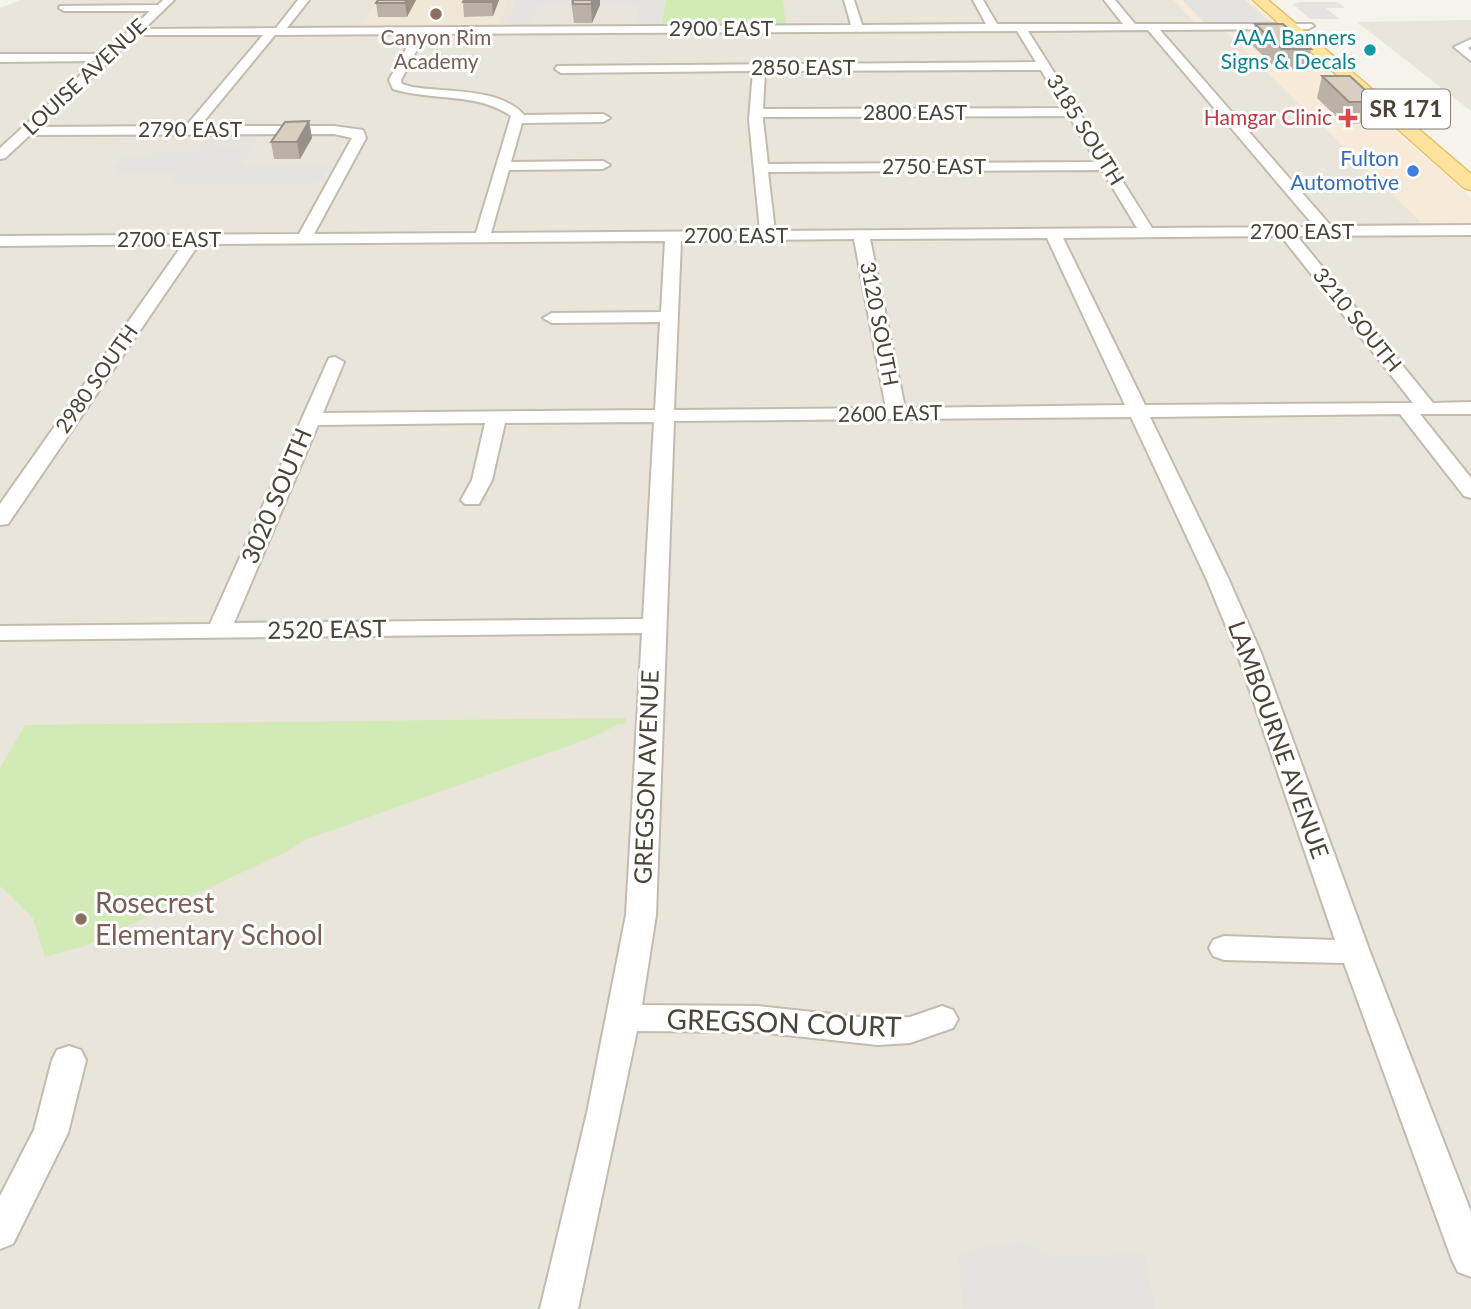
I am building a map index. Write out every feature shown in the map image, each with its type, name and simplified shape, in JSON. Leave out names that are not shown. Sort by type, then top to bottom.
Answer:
[{"type":"main road","name":"SR 171","points":[[1260,0],[1471,184]]},
{"type":"main road","name":"SR 171","points":[[1277,0],[1471,165]]},
{"type":"street","points":[[190,130],[304,0]]},
{"type":"street","points":[[849,0],[858,29]]},
{"type":"street","points":[[978,0],[994,28]]},
{"type":"street","points":[[1109,0],[1132,27]]},
{"type":"street","points":[[64,8],[165,4]]},
{"type":"street","name":"LOUISE AVENUE","points":[[0,155],[165,4]]},
{"type":"street","name":"2900 EAST","points":[[134,32],[1308,26]]},
{"type":"street","points":[[1151,27],[1327,231]]},
{"type":"street","name":"3185 SOUTH","points":[[1021,28],[1148,233]]},
{"type":"street","points":[[421,31],[395,80],[397,86],[411,91],[456,95],[497,104],[514,111],[518,118],[482,238]]},
{"type":"street","points":[[1467,43],[1461,50],[1471,57]]},
{"type":"street","points":[[0,58],[107,57]]},
{"type":"street","name":"2850 EAST","points":[[561,69],[1045,66]]},
{"type":"street","points":[[759,68],[757,113],[768,236]]},
{"type":"street","name":"2800 EAST","points":[[757,113],[1073,112]]},
{"type":"street","points":[[518,118],[603,118]]},
{"type":"street","name":"2790 EAST","points":[[26,131],[355,132],[359,138],[303,239]]},
{"type":"street","points":[[503,166],[603,165]]},
{"type":"street","name":"2750 EAST","points":[[761,168],[1107,166]]},
{"type":"street","name":"2700 EAST","points":[[1,242],[1471,230]]},
{"type":"street","name":"3210 SOUTH","points":[[1286,232],[1427,409]]},
{"type":"street","name":"LAMBOURNE AVENUE","points":[[1053,233],[1218,580],[1249,653],[1355,952],[1471,1260]]},
{"type":"street","name":"3120 SOUTH","points":[[861,235],[897,414]]},
{"type":"street","name":"GREGSON AVENUE","points":[[559,1309],[582,1223],[642,915],[653,626],[673,236]]},
{"type":"street","name":"2980 SOUTH","points":[[0,519],[194,240]]},
{"type":"street","points":[[552,318],[669,317]]},
{"type":"street","name":"3020 SOUTH","points":[[219,631],[335,362]]},
{"type":"street","name":"2600 EAST","points":[[310,419],[1471,408]]},
{"type":"street","points":[[1406,409],[1471,492]]},
{"type":"street","points":[[472,500],[482,480],[496,418]]},
{"type":"street","name":"2520 EAST","points":[[0,633],[653,626]]},
{"type":"street","points":[[1224,948],[1355,952]]},
{"type":"street","name":"GREGSON COURT","points":[[624,1018],[758,1019],[878,1032],[909,1030],[942,1019]]},
{"type":"street","points":[[0,1232],[51,1133],[69,1060]]},
{"type":"shaded area","points":[[21,0],[1174,0],[1198,25],[1219,25],[1424,225],[0,234],[0,8]]},
{"type":"shaded area","name":"Canyon Rim Academy","points":[[377,0],[508,0],[498,28],[359,29]]},
{"type":"shaded area","points":[[516,0],[665,0],[661,26],[635,26],[638,5],[539,5],[530,27],[506,27]]},
{"type":"shaded area","points":[[1174,0],[1249,0],[1471,198],[1471,225],[1424,225],[1219,25],[1198,25]]},
{"type":"shaded area","points":[[1182,0],[1245,0],[1271,23],[1205,23]]},
{"type":"shaded area","points":[[1338,2],[1345,8],[1326,8],[1339,19],[1310,19],[1293,4]]},
{"type":"shaded area","points":[[1471,20],[1471,111],[1357,22]]},
{"type":"shaded area","points":[[243,134],[259,136],[252,142],[214,143],[221,146],[254,144],[242,165],[332,167],[330,171],[324,172],[323,175],[327,177],[317,183],[181,184],[173,181],[177,174],[113,175],[116,170],[110,170],[122,156],[147,156],[153,152],[196,152],[206,139]]},
{"type":"shaded area","points":[[1471,236],[1471,1309],[0,1309],[0,246]]},
{"type":"shaded area","points":[[1022,1241],[1053,1257],[1145,1254],[1155,1309],[963,1309],[958,1252]]},
{"type":"green space","points":[[666,0],[783,0],[786,27],[661,28]]},
{"type":"green space","name":"Rosecrest Elementary School","points":[[626,718],[625,724],[619,724],[593,737],[305,840],[288,851],[85,946],[45,957],[33,918],[0,886],[0,768],[25,725]]},
{"type":"building","points":[[378,0],[407,0],[405,3],[376,3]]},
{"type":"building","points":[[492,0],[492,2],[463,2]]},
{"type":"building","points":[[573,0],[593,0],[591,4],[573,4]]},
{"type":"building","points":[[1255,24],[1283,24],[1311,49],[1282,49]]},
{"type":"building","points":[[1322,76],[1350,76],[1378,102],[1349,102]]},
{"type":"building","points":[[309,121],[297,142],[271,142],[285,122]]},
{"type":"place","name":"Canyon Rim Academy","points":[[436,14]]},
{"type":"place","name":"AAA Banners Signs & Decals","points":[[1370,50]]},
{"type":"place","name":"Hamgar Clinic","points":[[1348,118]]},
{"type":"place","name":"Fulton Automotive","points":[[1413,171]]},
{"type":"place","name":"Rosecrest Elementary School","points":[[81,919]]}]
